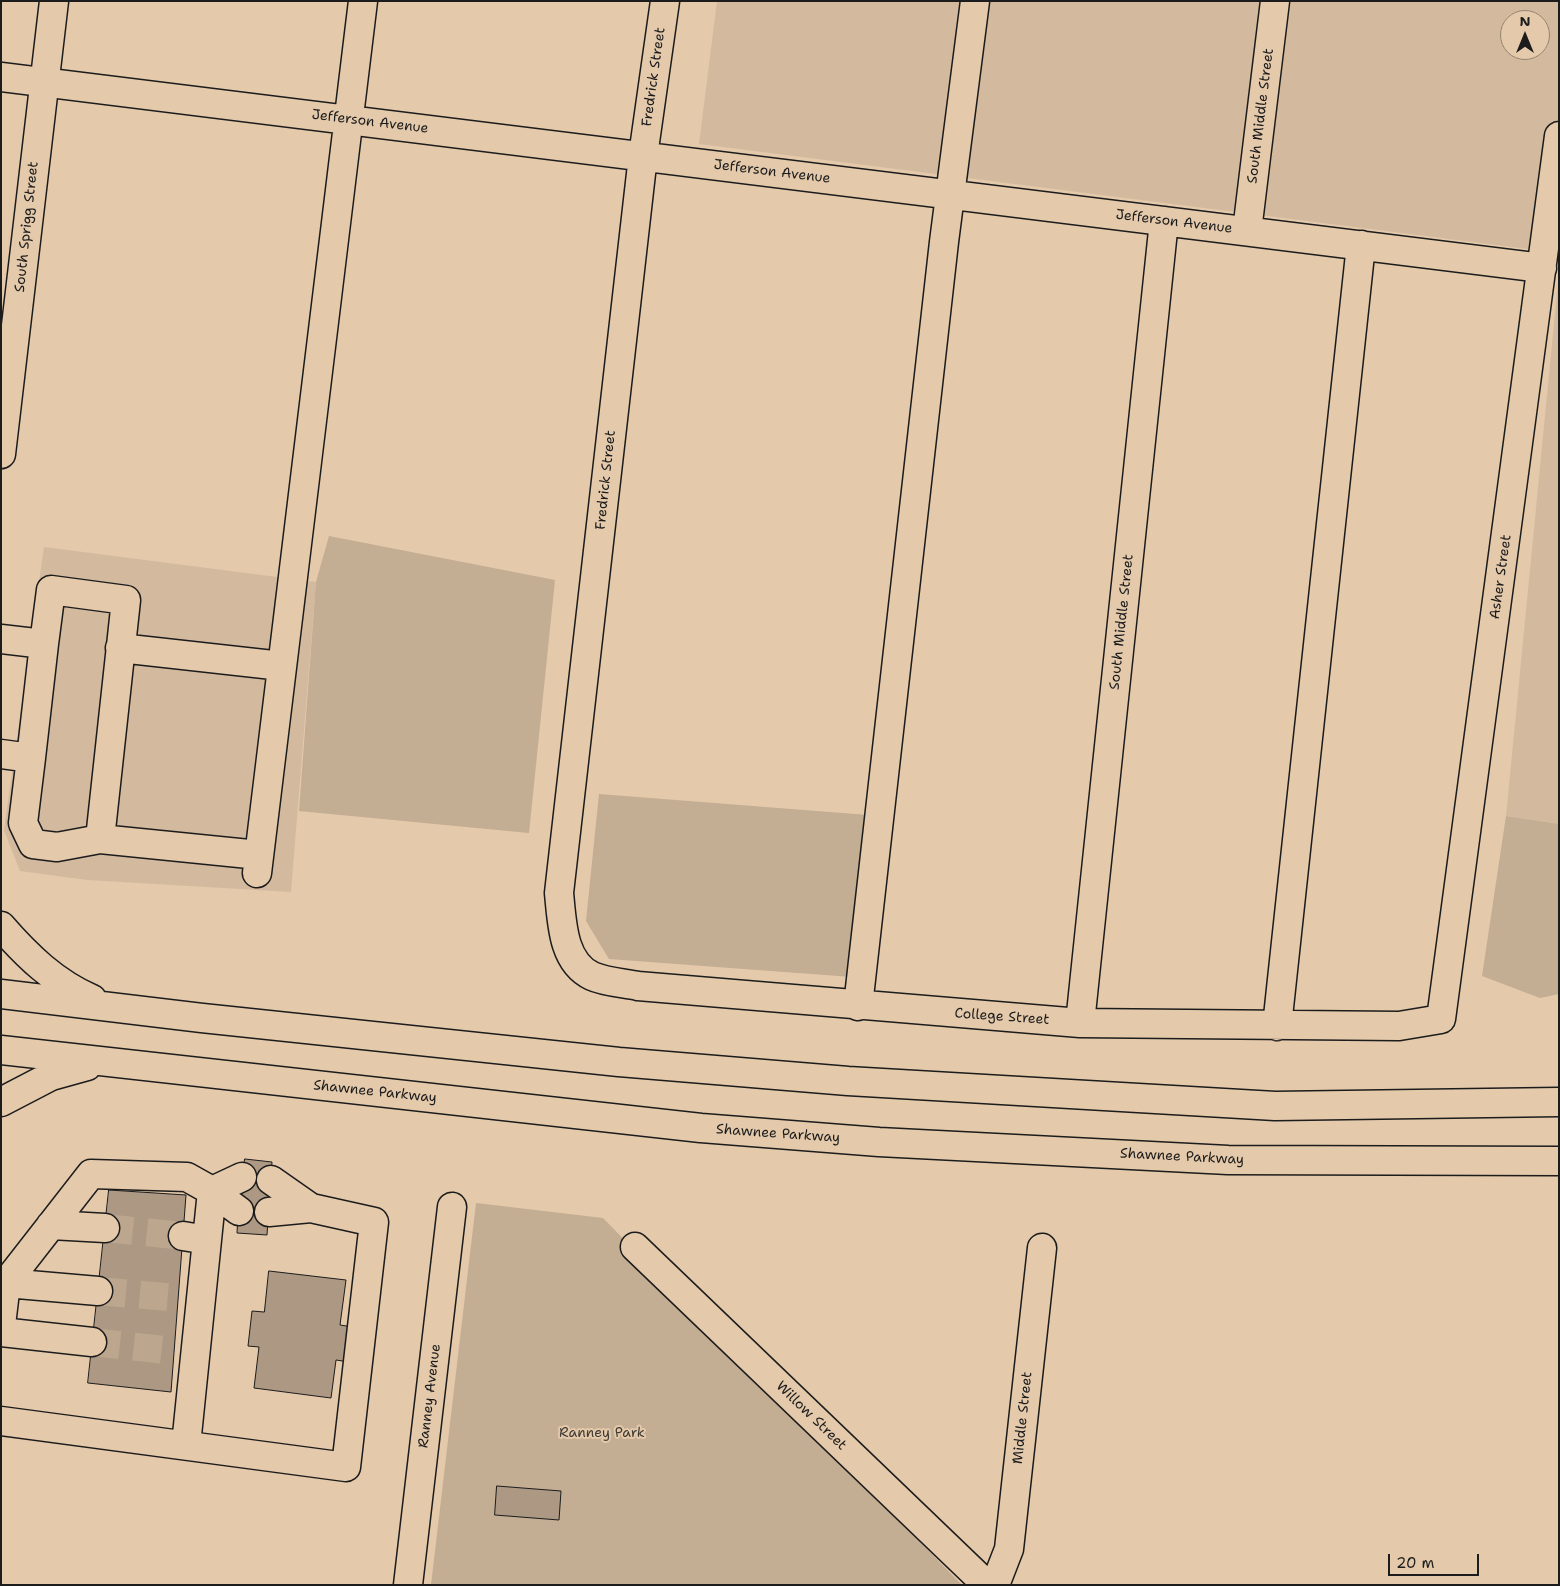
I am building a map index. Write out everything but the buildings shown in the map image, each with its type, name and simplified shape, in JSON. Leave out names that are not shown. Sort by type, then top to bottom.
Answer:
[{"type":"main road","name":"South Sprigg Street","points":[[1,454],[43,82],[54,1]]},
{"type":"main road","points":[[100,839],[126,600],[51,590],[23,824],[33,844],[57,847],[100,839],[258,864],[363,1]]},
{"type":"main road","name":"Fredrick Street","points":[[571,957],[562,926],[559,893],[643,156],[665,1]]},
{"type":"main road","points":[[858,1006],[950,194],[975,1]]},
{"type":"main road","name":"South Middle Street","points":[[1247,231],[1276,1]]},
{"type":"main road","name":"Jefferson Avenue","points":[[1,77],[1542,268]]},
{"type":"main road","name":"Asher Street","points":[[1442,1019],[1559,136]]},
{"type":"main road","name":"South Middle Street","points":[[1080,1023],[1164,221]]},
{"type":"main road","points":[[1277,1026],[1361,245]]},
{"type":"main road","points":[[1,639],[44,644]]},
{"type":"main road","points":[[120,648],[282,666]]},
{"type":"main road","points":[[1,754],[31,758]]},
{"type":"main road","points":[[1,926],[36,963],[60,981],[112,1007]]},
{"type":"main road","name":"College Street","points":[[571,957],[592,976],[638,986],[858,1006],[1080,1023],[1398,1026],[1442,1019]]},
{"type":"main road","points":[[1,994],[619,1062],[1036,1094],[1274,1106],[1559,1102]]},
{"type":"main road","name":"Shawnee Parkway","points":[[1,1050],[701,1128],[879,1142],[1228,1160],[1559,1161]]},
{"type":"main road","points":[[1,1102],[51,1076],[106,1063]]},
{"type":"main road","points":[[1,1325],[4,1282],[91,1174],[187,1176],[239,1210]]},
{"type":"main road","points":[[186,1445],[185,1352],[195,1238],[212,1191],[242,1177]]},
{"type":"main road","points":[[271,1180],[311,1208]]},
{"type":"main road","points":[[1,1421],[346,1467],[374,1222],[311,1208],[269,1212]]},
{"type":"main road","name":"Ranney Avenue","points":[[408,1585],[452,1208]]},
{"type":"main road","points":[[51,1225],[104,1228]]},
{"type":"main road","name":"Willow Street","points":[[635,1247],[987,1585]]},
{"type":"main road","name":"Middle Street","points":[[995,1585],[1009,1549],[1042,1248]]},
{"type":"main road","points":[[4,1282],[98,1291]]},
{"type":"main road","points":[[1,1332],[92,1342]]},
{"type":"shaded area","points":[[717,1],[1559,1],[1559,253],[699,144]]},
{"type":"shaded area","points":[[1559,272],[1559,824],[1506,816]]},
{"type":"shaded area","points":[[44,547],[316,582],[291,892],[87,880],[20,871],[4,830]]},
{"type":"green space","points":[[329,536],[555,580],[529,833],[299,811],[316,582]]},
{"type":"green space","points":[[599,794],[868,815],[852,977],[609,959],[586,921]]},
{"type":"green space","points":[[1506,816],[1559,824],[1559,994],[1540,998],[1482,976]]},
{"type":"green space","name":"Ranney Park","points":[[476,1203],[603,1218],[962,1585],[431,1585]]},
{"type":"tunnel","points":[[105,1228],[183,1236]]},
{"type":"tunnel","points":[[98,1291],[178,1298]]},
{"type":"tunnel","points":[[92,1342],[174,1351]]}]
